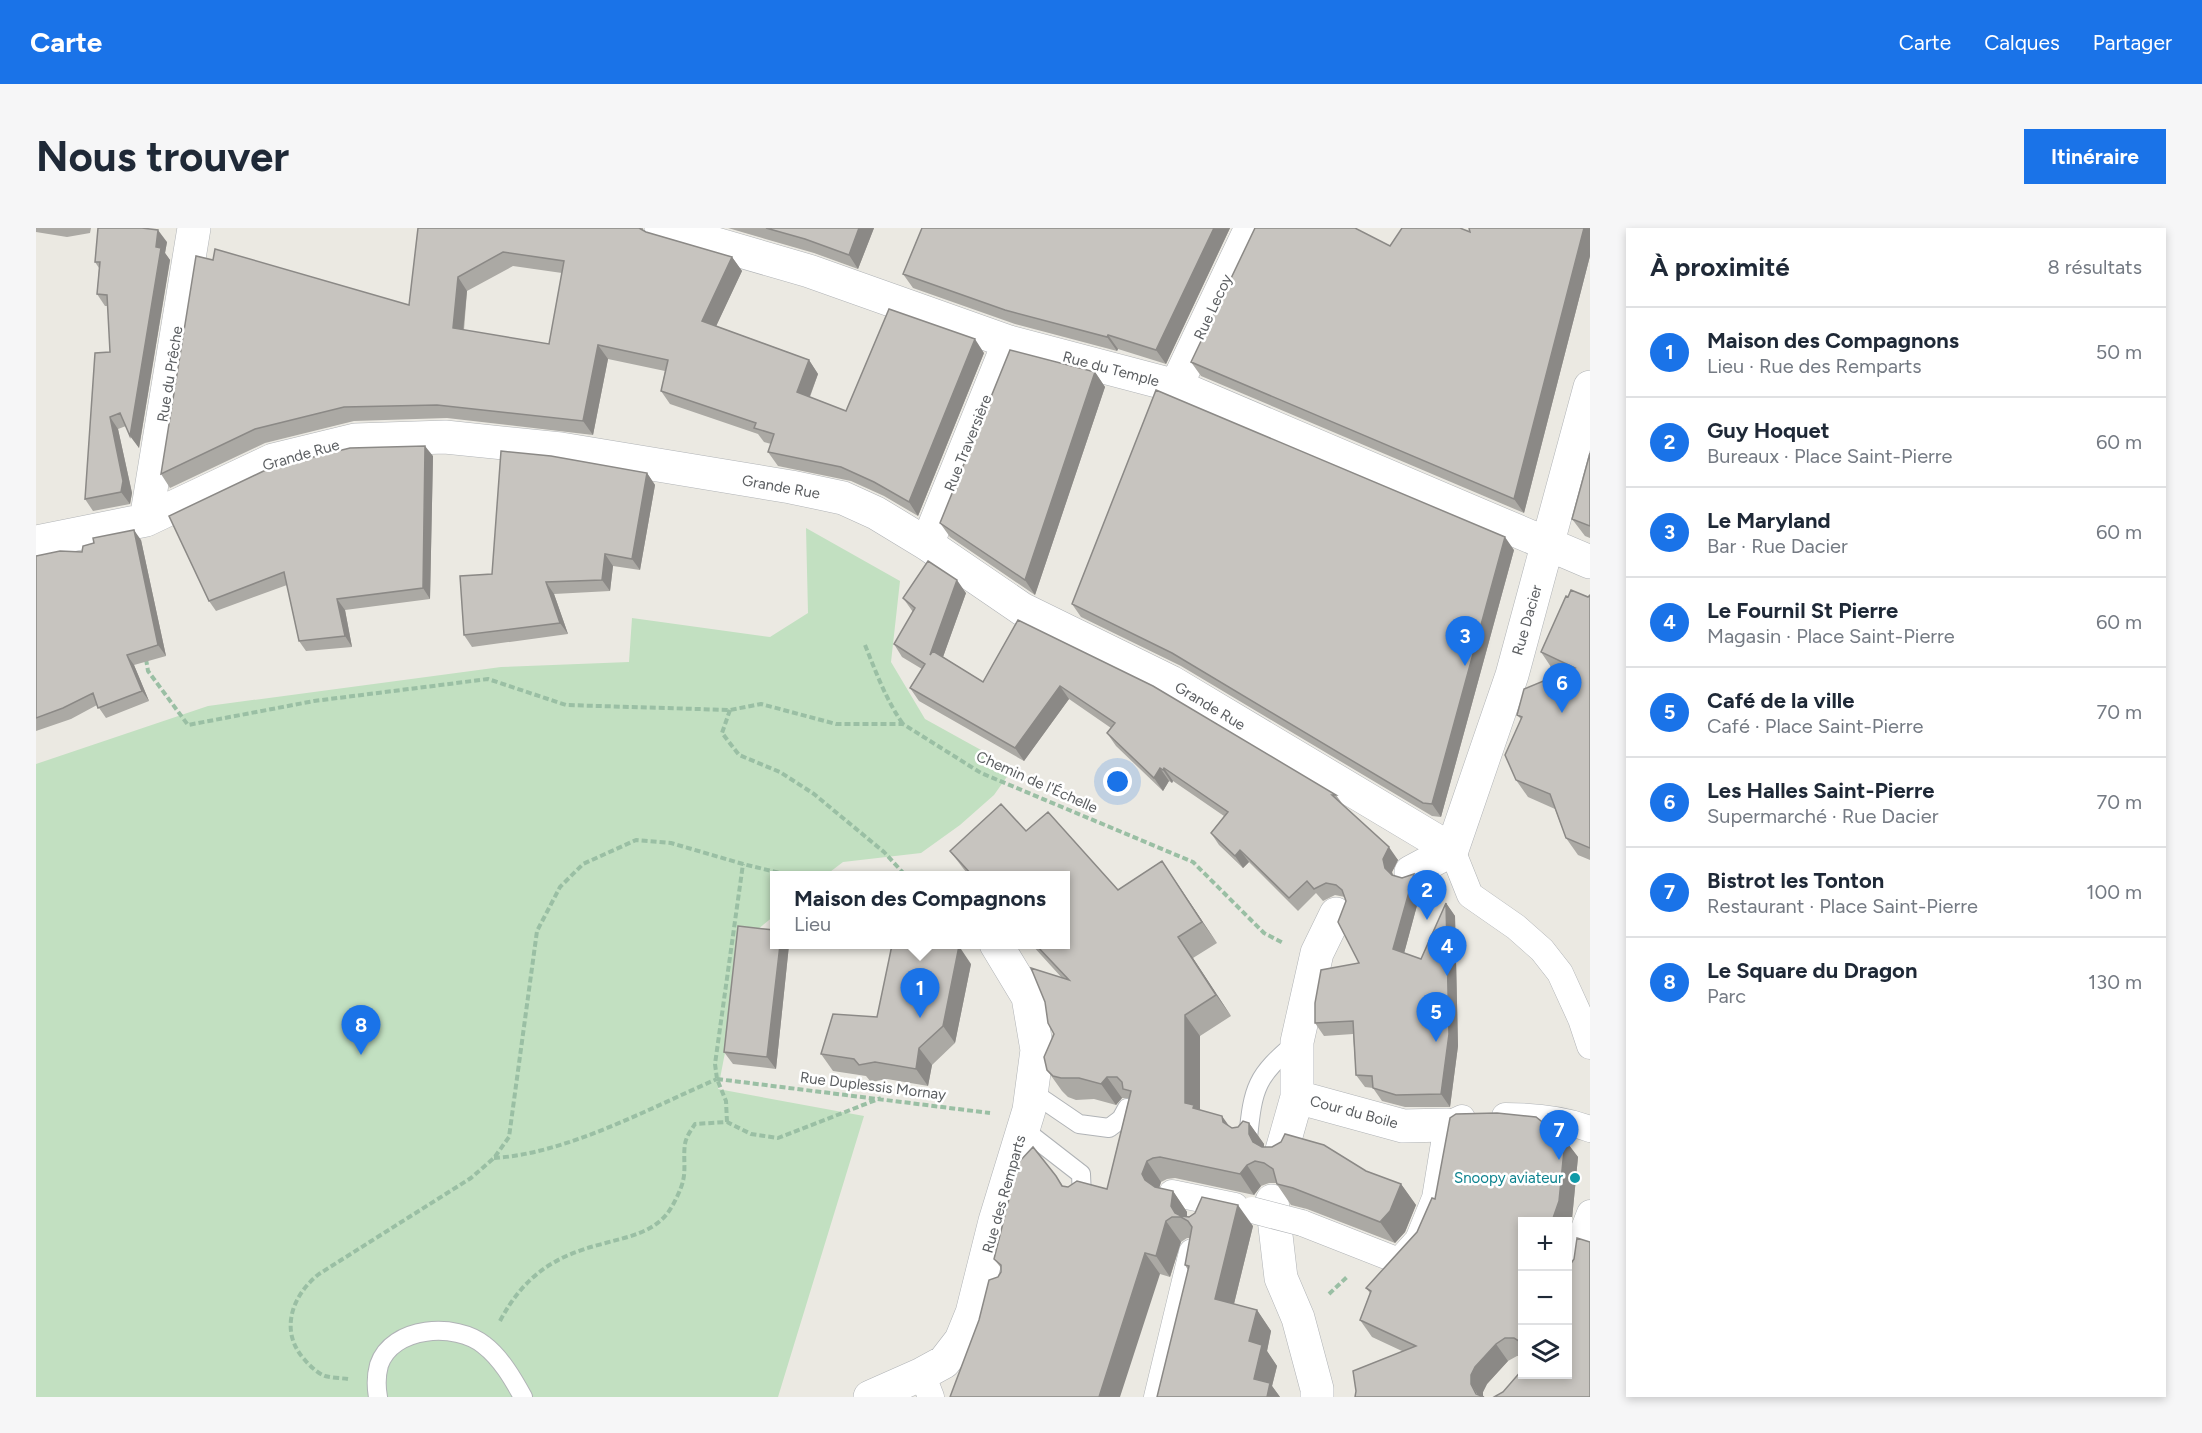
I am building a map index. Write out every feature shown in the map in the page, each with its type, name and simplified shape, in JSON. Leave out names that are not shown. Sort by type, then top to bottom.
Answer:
[{"type":"street","name":"Rue du Prêche","points":[[146,520],[194,228]]},
{"type":"street","name":"Rue du Temple","points":[[661,228],[809,271],[1009,342],[1176,386],[1590,562]]},
{"type":"street","name":"Rue Lecoy","points":[[1176,386],[1251,228]]},
{"type":"street","name":"Rue Traversière","points":[[927,544],[1009,342]]},
{"type":"street","name":"Rue Dacier","points":[[1452,850],[1512,675],[1590,387]]},
{"type":"street","name":"Grande Rue","points":[[36,542],[146,520],[273,460],[355,440],[446,437],[561,449],[843,498],[876,513],[927,544],[1022,609],[1171,682],[1452,850]]},
{"type":"street","points":[[1411,872],[1452,850],[1470,895],[1516,927],[1542,950],[1560,973],[1581,1019],[1590,1046]]},
{"type":"street","points":[[1282,1150],[1297,1097],[1297,1042],[1317,953],[1336,914]]},
{"type":"street","name":"Rue des Remparts","points":[[870,1397],[927,1386],[961,1340],[972,1313],[989,1286],[995,1221],[1012,1170],[1027,1113],[1037,1050],[1028,998],[998,949]]},
{"type":"street","name":"Cour du Boile","points":[[1297,1097],[1403,1126],[1447,1125]]},
{"type":"street","points":[[1176,1194],[1172,1193],[1203,1211],[1262,1205],[1399,1261],[1418,1240],[1435,1198],[1447,1125],[1466,1117],[1509,1116],[1579,1124],[1590,1129]]},
{"type":"street","points":[[1262,1205],[1281,1278],[1298,1318],[1317,1389],[1317,1397]]},
{"type":"street","points":[[1572,1260],[1590,1213]]},
{"type":"street","points":[[1156,1397],[1192,1252]]},
{"type":"lane","points":[[1248,1138],[1251,1106],[1258,1083],[1273,1061],[1297,1042]]},
{"type":"lane","points":[[1027,1113],[1109,1128],[1121,1119],[1127,1108]]},
{"type":"lane","points":[[1027,1113],[1081,1174],[1082,1197]]},
{"type":"lane","points":[[377,1390],[380,1363],[390,1349],[405,1338],[422,1332],[440,1330],[458,1332],[485,1345],[515,1382],[523,1397]]},
{"type":"path","points":[[865,645],[878,678],[903,724]]},
{"type":"path","points":[[144,650],[148,671],[188,725],[314,701],[488,679],[566,705],[730,710],[761,704],[836,724],[903,724]]},
{"type":"path","points":[[730,710],[722,733],[739,754],[780,772],[814,794],[884,852],[901,871]]},
{"type":"path","name":"Chemin de l'Échelle","points":[[903,724],[981,773],[1193,862],[1264,933],[1288,945],[1317,953]]},
{"type":"path","points":[[377,1390],[325,1376],[310,1366],[299,1353],[292,1337],[290,1322],[293,1308],[298,1295],[307,1283],[471,1178],[494,1158],[509,1137],[537,931],[560,887],[583,864],[636,840],[671,843],[771,871]]},
{"type":"path","points":[[727,1122],[726,1101],[717,1079],[715,1064],[742,864]]},
{"type":"path","points":[[494,1158],[516,1157],[536,1152],[596,1132],[717,1079]]},
{"type":"path","name":"Rue Duplessis Mornay","points":[[717,1079],[1027,1113]]},
{"type":"path","points":[[485,1345],[510,1301],[544,1268],[570,1253],[636,1236],[653,1227],[668,1213],[683,1181],[685,1142],[695,1124],[727,1122],[751,1134],[778,1138],[881,1098]]},
{"type":"path","points":[[1298,1318],[1335,1289],[1373,1251]]},
{"type":"green space","points":[[806,528],[900,581],[891,662],[925,719],[981,750],[1011,771],[994,795],[960,825],[921,853],[843,862],[831,871],[770,871],[770,919],[747,938],[718,1089],[864,1116],[778,1397],[36,1397],[36,764],[208,706],[501,667],[629,662],[632,618],[770,637],[808,613]]},
{"type":"building","points":[[98,228],[158,230],[156,247],[161,248],[130,436],[120,413],[110,417],[123,481],[121,492],[85,499],[95,353],[110,352],[107,295],[97,294],[100,262],[95,262]]},
{"type":"building","points":[[418,228],[639,228],[732,257],[702,321],[809,360],[797,392],[846,411],[889,309],[975,339],[909,502],[841,467],[768,452],[774,434],[754,428],[756,423],[661,391],[668,360],[598,345],[583,421],[437,405],[344,407],[255,429],[161,474],[196,256],[213,260],[215,249],[409,305]],"holes":[[[503,252],[564,261],[549,344],[453,328],[458,277]]]},
{"type":"building","points":[[766,228],[859,228],[849,255]]},
{"type":"building","points":[[922,228],[1214,228],[1156,350],[1108,335],[1107,337],[1005,310],[903,274]]},
{"type":"building","points":[[1255,228],[1355,228],[1390,246],[1402,228],[1460,228],[1470,232],[1469,228],[1584,228],[1514,499],[1191,362]]},
{"type":"building","points":[[1010,350],[1095,372],[1025,580],[940,523]]},
{"type":"building","points":[[1156,390],[1505,537],[1432,804],[1423,803],[1172,653],[1072,604]]},
{"type":"building","points":[[425,446],[423,588],[337,599],[345,636],[299,641],[284,572],[209,601],[169,516],[272,467],[350,448]]},
{"type":"building","points":[[501,451],[551,456],[647,473],[632,559],[605,554],[602,580],[546,582],[560,623],[464,635],[460,576],[492,574]]},
{"type":"building","points":[[1590,453],[1590,526],[1572,519]]},
{"type":"building","points":[[134,530],[158,645],[127,655],[142,691],[98,708],[93,693],[36,718],[36,556],[60,551],[82,552],[83,546],[94,543],[93,538]]},
{"type":"building","points":[[928,561],[957,580],[930,655],[933,651],[983,682],[1018,620],[1153,686],[1336,795],[1332,795],[1389,847],[1383,859],[1385,868],[1392,875],[1402,878],[1414,874],[1393,949],[1421,959],[1446,903],[1449,1034],[1441,1094],[1396,1095],[1373,1088],[1372,1076],[1356,1075],[1353,1021],[1315,1023],[1315,1003],[1321,970],[1359,963],[1338,922],[1346,901],[1342,890],[1336,885],[1326,883],[1314,889],[1307,881],[1289,898],[1240,850],[1235,856],[1211,833],[1228,812],[1164,768],[1163,770],[1160,768],[1154,778],[1107,733],[1115,723],[1060,686],[1015,748],[910,688],[925,664],[894,644],[915,608],[903,598]]},
{"type":"building","points":[[1571,590],[1588,597],[1590,595],[1590,848],[1566,838],[1550,794],[1516,780],[1505,755],[1522,717],[1517,715],[1524,689],[1575,668],[1541,652],[1566,596],[1568,597]]},
{"type":"building","points":[[1001,804],[1026,831],[1048,812],[1118,890],[1162,861],[1202,922],[1178,937],[1216,995],[1185,1015],[1185,1103],[1194,1105],[1193,1108],[1222,1116],[1223,1122],[1232,1128],[1238,1127],[1243,1121],[1249,1123],[1249,1134],[1253,1142],[1262,1147],[1272,1147],[1281,1142],[1285,1134],[1324,1145],[1366,1171],[1401,1184],[1390,1211],[1380,1222],[1277,1184],[1273,1169],[1264,1163],[1255,1161],[1247,1165],[1240,1174],[1160,1157],[1147,1161],[1142,1174],[1145,1180],[1155,1187],[1173,1191],[1171,1206],[1175,1213],[1181,1216],[1189,1217],[1195,1213],[1202,1197],[1238,1205],[1215,1299],[1257,1310],[1249,1341],[1262,1345],[1254,1379],[1270,1383],[1267,1397],[1157,1397],[1189,1266],[1185,1265],[1192,1227],[1181,1217],[1172,1217],[1166,1221],[1156,1256],[1145,1253],[1099,1397],[950,1397],[979,1320],[989,1280],[998,1277],[1001,1272],[1001,1265],[994,1259],[1018,1163],[1033,1147],[1062,1186],[1068,1187],[1077,1181],[1107,1189],[1131,1091],[1123,1089],[1122,1082],[1117,1077],[1107,1077],[1101,1084],[1079,1078],[1053,1076],[1047,1070],[1044,1057],[1054,1034],[1048,1023],[1045,1002],[1031,968],[1069,980],[1040,949],[1070,949],[1070,871],[968,871],[950,851]]},
{"type":"building","points":[[738,926],[770,930],[770,949],[780,949],[767,1057],[724,1052]]},
{"type":"building","points":[[891,949],[958,949],[943,1026],[919,1048],[916,1069],[875,1062],[859,1065],[854,1059],[821,1054],[833,1014],[877,1017]]},
{"type":"building","points":[[1497,1113],[1536,1117],[1565,1140],[1559,1201],[1553,1217],[1518,1217],[1518,1340],[1505,1338],[1496,1344],[1475,1367],[1471,1375],[1471,1384],[1476,1394],[1484,1397],[1355,1397],[1353,1371],[1416,1346],[1360,1320],[1371,1291],[1366,1288],[1417,1232],[1432,1198],[1435,1199],[1450,1118],[1456,1114]]},
{"type":"building","points":[[1577,1238],[1590,1242],[1590,1397],[1494,1397],[1503,1392],[1518,1375],[1518,1379],[1572,1379],[1572,1262]]},
{"type":"place","name":"Le Maryland","points":[[1465,666]]},
{"type":"place","name":"Les Halles Saint-Pierre","points":[[1562,713]]},
{"type":"place","name":"Guy Hoquet","points":[[1427,920]]},
{"type":"place","name":"Le Fournil St Pierre","points":[[1447,976]]},
{"type":"place","name":"Maison des Compagnons","points":[[920,1018]]},
{"type":"place","name":"Café de la ville","points":[[1436,1042]]},
{"type":"place","name":"Le Square du Dragon","points":[[361,1055]]},
{"type":"place","name":"Bistrot les Tonton","points":[[1559,1160]]},
{"type":"place","name":"Snoopy aviateur","points":[[1575,1178]]}]
